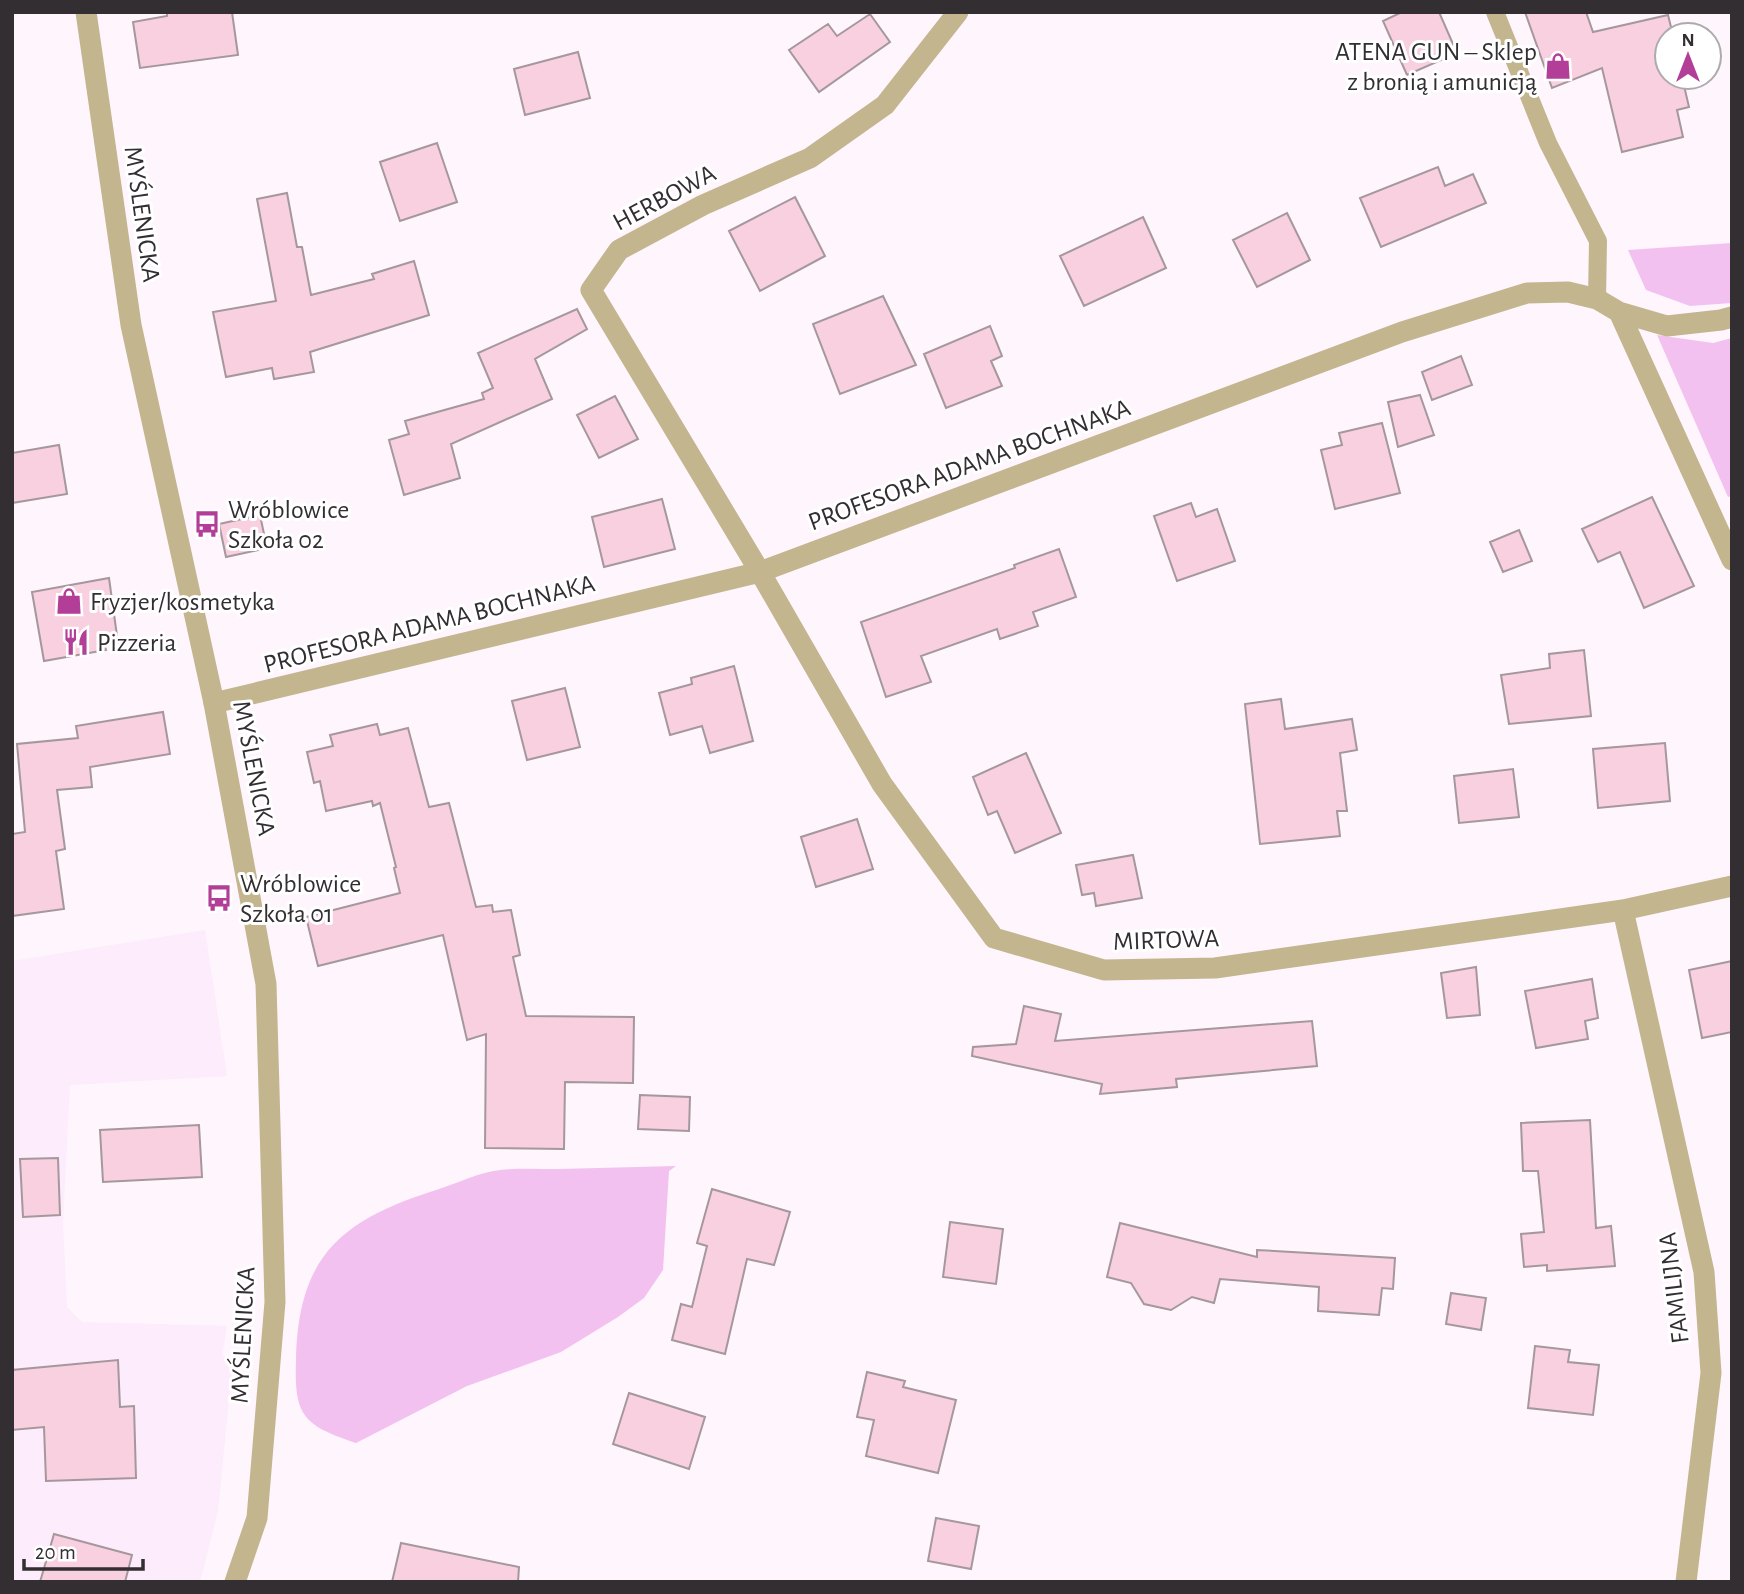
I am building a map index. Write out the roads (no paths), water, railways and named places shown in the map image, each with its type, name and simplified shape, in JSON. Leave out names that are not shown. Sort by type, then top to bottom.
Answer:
[{"type":"street","name":"MYŚLENICKA","points":[[86,12],[131,325],[214,703],[267,984],[275,1302],[257,1518],[235,1582]]},
{"type":"street","name":"HERBOWA","points":[[760,572],[591,290],[620,250],[703,205],[810,158],[886,105],[958,12]]},
{"type":"street","name":"PROFESORA ADAMA BOCHNAKA","points":[[214,703],[760,572],[1380,340],[1527,293],[1568,292],[1597,299],[1619,312],[1667,326],[1732,317]]},
{"type":"street","points":[[1619,312],[1732,560]]},
{"type":"street","name":"MIRTOWA","points":[[760,572],[882,784],[994,938],[1104,970],[1215,968],[1623,911],[1732,886]]},
{"type":"street","name":"FAMILIJNA","points":[[1623,911],[1704,1272],[1711,1373],[1686,1582]]},
{"type":"lane","points":[[1495,12],[1548,143],[1598,240],[1597,299]]},
{"type":"place","name":"ATENA GUN – Sklep z bronią i amunicją","points":[[1558,66]]},
{"type":"place","name":"Wróblowice Szkoła 02","points":[[207,524]]},
{"type":"place","name":"Fryzjer/kosmetyka","points":[[69,601]]},
{"type":"place","name":"Pizzeria","points":[[76,642]]},
{"type":"place","name":"Wróblowice Szkoła 01","points":[[219,898]]}]
